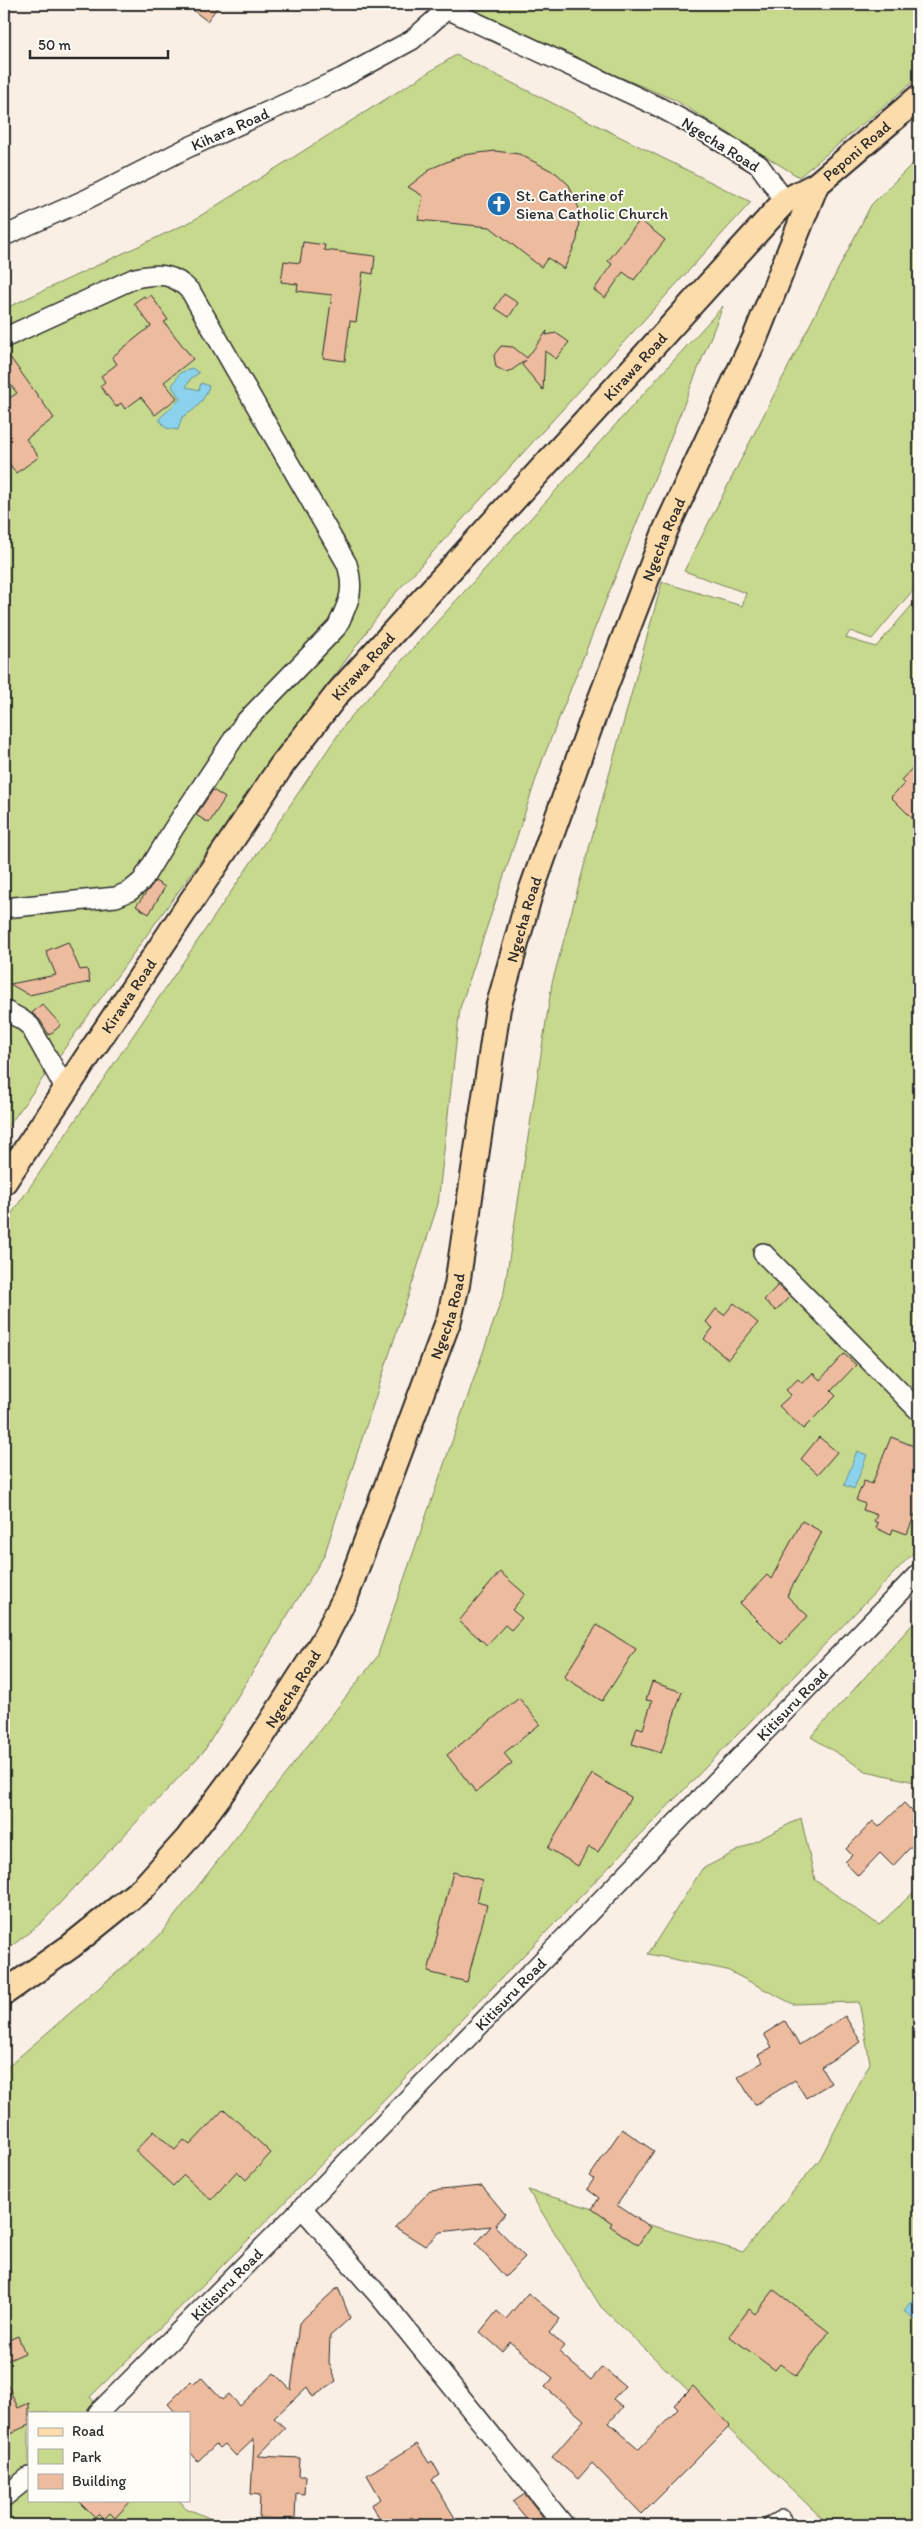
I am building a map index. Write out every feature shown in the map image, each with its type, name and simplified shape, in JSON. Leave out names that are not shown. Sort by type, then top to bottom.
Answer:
[{"type":"main road","name":"Peponi Road","points":[[816,185],[919,97]]},
{"type":"main road","points":[[785,201],[816,185]]},
{"type":"main road","name":"Ngecha Road","points":[[4,1993],[110,1917],[162,1868],[219,1798],[250,1755],[323,1641],[346,1596],[449,1319],[457,1285],[498,1008],[529,897],[592,722],[666,529],[754,338],[816,185]]},
{"type":"main road","name":"Kirawa Road","points":[[4,1182],[282,765],[338,693],[785,201]]},
{"type":"street","name":"Ngecha Road","points":[[441,7],[659,107],[700,129],[759,165],[785,201]]},
{"type":"street","name":"Kihara Road","points":[[4,236],[87,200],[187,148],[342,78],[412,40],[441,7]]},
{"type":"street","points":[[4,338],[136,278],[165,274],[184,284],[191,292],[347,564],[352,583],[347,607],[337,627],[244,723],[174,828],[142,881],[130,891],[116,897],[4,908]]},
{"type":"street","points":[[4,1010],[22,1019],[30,1026],[66,1090]]},
{"type":"street","points":[[763,1253],[919,1411]]},
{"type":"street","name":"Kitisuru Road","points":[[99,2412],[302,2208],[919,1573]]},
{"type":"street","points":[[302,2208],[380,2297],[564,2525]]},
{"type":"street","points":[[4,2497],[28,2478]]},
{"type":"green space","points":[[451,4],[919,4],[919,77],[799,177],[675,100],[519,35]]},
{"type":"green space","points":[[456,55],[751,202],[391,598],[4,1132],[4,309],[192,221]]},
{"type":"green space","points":[[919,157],[919,583],[872,639],[850,631],[846,638],[876,647],[919,597],[919,1547],[249,2239],[90,2397],[103,2412],[28,2412],[28,2502],[181,2502],[186,2508],[225,2525],[4,2525],[4,2070],[159,1936],[377,1657],[504,1292],[552,983],[662,582],[742,606],[746,593],[684,571],[871,205]]},
{"type":"green space","points":[[723,306],[542,761],[460,1008],[438,1204],[324,1556],[204,1751],[41,1923],[4,1952],[4,1225],[348,720]]},
{"type":"green space","points":[[919,1617],[919,1783],[866,1771],[811,1737]]},
{"type":"green space","points":[[801,1818],[815,1880],[879,1925],[919,1887],[919,2525],[829,2525],[601,2307],[528,2190],[743,2252],[820,2159],[870,2063],[859,2002],[793,2004],[727,1970],[648,1954],[702,1869]]},
{"type":"water","points":[[192,368],[199,373],[191,378],[186,387],[199,390],[201,383],[209,386],[207,391],[202,401],[182,417],[178,430],[166,428],[159,419],[180,399],[172,386],[180,373]]},
{"type":"water","points":[[857,1451],[867,1455],[854,1489],[844,1485]]},
{"type":"water","points":[[919,2290],[919,2320],[918,2322],[904,2311]]},
{"type":"building","points":[[185,4],[220,4],[207,21]]},
{"type":"building","name":"St. Catherine of Siena Catholic Church","points":[[495,151],[519,154],[556,173],[569,185],[580,211],[577,240],[564,269],[548,258],[541,267],[490,227],[418,220],[423,196],[408,187],[432,168],[463,155]]},
{"type":"building","points":[[640,220],[665,240],[634,280],[623,272],[605,298],[594,290],[612,264],[608,261]]},
{"type":"building","points":[[303,242],[325,245],[324,250],[375,256],[373,274],[363,272],[356,322],[350,321],[345,361],[323,358],[332,295],[297,291],[298,284],[281,282],[284,261],[300,263]]},
{"type":"building","points":[[504,294],[518,303],[509,317],[495,308]]},
{"type":"building","points":[[151,295],[168,320],[164,322],[193,359],[164,382],[177,398],[155,415],[141,397],[125,409],[121,403],[116,407],[100,386],[105,382],[101,376],[117,364],[112,357],[151,326],[134,303],[144,296],[146,299]]},
{"type":"building","points":[[547,331],[546,335],[556,333],[569,342],[556,359],[545,351],[543,390],[522,365],[526,360],[506,372],[496,367],[494,355],[501,346],[513,347],[527,358]]},
{"type":"building","points":[[4,349],[54,418],[26,439],[39,457],[16,473],[4,456],[4,402],[17,393],[4,376]]},
{"type":"building","points":[[919,761],[919,825],[891,797],[904,784],[901,780]]},
{"type":"building","points":[[213,790],[225,798],[209,823],[196,815]]},
{"type":"building","points":[[155,881],[165,887],[149,914],[136,906]]},
{"type":"building","points":[[68,942],[80,970],[87,969],[90,982],[29,995],[10,984],[56,975],[46,951]]},
{"type":"building","points":[[42,1004],[61,1025],[49,1035],[40,1020],[32,1013]]},
{"type":"building","points":[[778,1285],[790,1296],[776,1311],[764,1300]]},
{"type":"building","points":[[734,1303],[758,1323],[728,1359],[704,1339],[713,1328],[706,1322],[716,1309],[724,1315]]},
{"type":"building","points":[[844,1354],[856,1365],[831,1391],[836,1396],[803,1429],[779,1406],[791,1395],[786,1390],[798,1379],[802,1383],[813,1373],[820,1380]]},
{"type":"building","points":[[819,1437],[837,1452],[818,1474],[801,1459]]},
{"type":"building","points":[[891,1437],[916,1447],[914,1453],[919,1455],[919,1515],[915,1514],[907,1534],[893,1529],[891,1535],[876,1528],[878,1523],[874,1521],[877,1515],[863,1510],[865,1504],[856,1500],[864,1481],[872,1484]]},
{"type":"building","points":[[802,1521],[822,1532],[787,1596],[808,1616],[781,1644],[740,1603],[767,1575],[771,1579]]},
{"type":"building","points":[[500,1572],[525,1594],[512,1610],[522,1618],[511,1630],[505,1625],[487,1645],[459,1621]]},
{"type":"building","points":[[597,1625],[636,1649],[602,1701],[564,1677]]},
{"type":"building","points":[[652,1682],[682,1692],[661,1753],[632,1744],[637,1727],[643,1729],[652,1701],[646,1700]]},
{"type":"building","points":[[519,1698],[540,1724],[504,1753],[512,1763],[476,1792],[447,1755]]},
{"type":"building","points":[[592,1774],[631,1797],[598,1852],[589,1847],[578,1866],[548,1848]]},
{"type":"building","points":[[904,1803],[917,1816],[911,1822],[919,1830],[919,1838],[893,1866],[880,1853],[858,1876],[845,1862],[852,1855],[846,1849],[873,1821],[879,1827]]},
{"type":"building","points":[[453,1872],[482,1880],[477,1902],[487,1905],[467,1982],[428,1972]]},
{"type":"building","points":[[845,2016],[861,2042],[821,2067],[831,2083],[806,2098],[795,2080],[755,2105],[738,2077],[763,2062],[758,2055],[772,2047],[764,2034],[785,2021],[799,2045]]},
{"type":"building","points":[[224,2109],[271,2153],[246,2180],[237,2171],[211,2200],[184,2175],[173,2186],[135,2151],[154,2131],[175,2150],[184,2140],[190,2145]]},
{"type":"building","points":[[622,2129],[654,2151],[617,2205],[650,2227],[638,2245],[610,2226],[612,2223],[592,2209],[599,2198],[587,2189],[594,2179],[590,2176]]},
{"type":"building","points":[[482,2186],[505,2214],[495,2226],[525,2257],[505,2277],[476,2244],[491,2226],[440,2232],[425,2246],[395,2227],[430,2191]]},
{"type":"building","points":[[338,2287],[350,2318],[330,2336],[329,2362],[336,2381],[313,2397],[307,2387],[274,2418],[285,2428],[258,2456],[300,2458],[299,2476],[305,2476],[304,2494],[296,2493],[295,2519],[259,2518],[260,2495],[251,2494],[254,2439],[236,2456],[225,2444],[220,2448],[216,2444],[198,2461],[190,2452],[190,2412],[175,2412],[168,2404],[191,2381],[194,2384],[201,2377],[222,2400],[229,2394],[240,2406],[274,2373],[291,2390],[299,2323]]},
{"type":"building","points":[[774,2290],[829,2332],[796,2376],[780,2364],[775,2370],[729,2336],[749,2309],[755,2314]]},
{"type":"building","points":[[528,2293],[560,2319],[549,2333],[564,2346],[559,2352],[591,2380],[602,2367],[625,2386],[613,2399],[623,2407],[609,2423],[639,2449],[678,2409],[674,2405],[693,2386],[730,2426],[642,2514],[592,2463],[578,2479],[552,2457],[584,2420],[545,2387],[553,2378],[510,2342],[502,2351],[480,2332],[497,2311],[506,2319]]},
{"type":"building","points":[[18,2336],[25,2353],[4,2362],[4,2342]]},
{"type":"building","points":[[4,2377],[18,2408],[29,2403],[29,2412],[28,2425],[4,2436]]},
{"type":"building","points":[[417,2444],[429,2463],[432,2461],[440,2475],[432,2480],[455,2518],[442,2525],[418,2525],[412,2517],[398,2525],[383,2525],[371,2505],[381,2499],[367,2475]]},
{"type":"building","points":[[525,2494],[543,2517],[532,2525],[513,2502]]},
{"type":"building","points":[[79,2502],[130,2502],[115,2518],[110,2513],[104,2519],[99,2514],[95,2518]]},
{"type":"place","name":"St. Catherine of Siena Catholic Church","points":[[499,204]]}]
